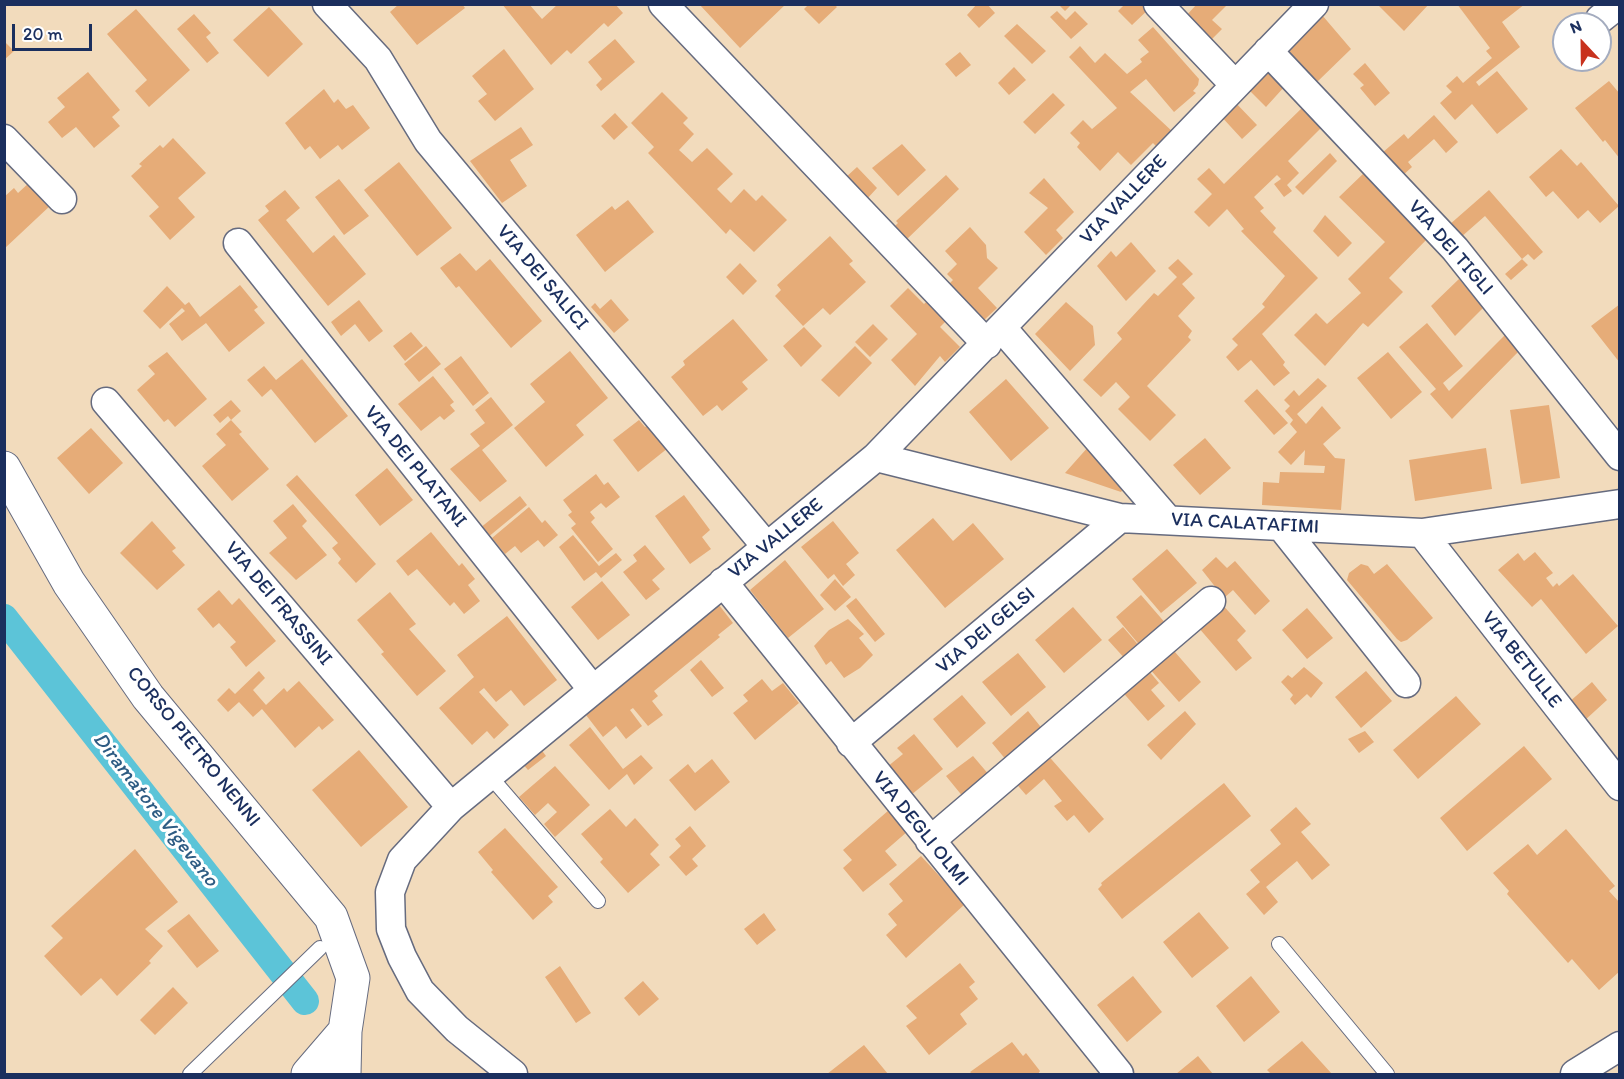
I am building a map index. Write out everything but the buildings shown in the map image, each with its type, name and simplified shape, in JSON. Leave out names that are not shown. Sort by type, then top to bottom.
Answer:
[{"type":"main road","name":"CORSO PIETRO NENNI","points":[[4,468],[69,584],[148,697],[331,917],[353,978],[345,1031],[344,1074]]},
{"type":"main road","points":[[308,1074],[345,1031]]},
{"type":"street","name":"VIA DEI SALICI","points":[[327,4],[378,59],[428,141],[766,546]]},
{"type":"street","points":[[663,4],[994,336],[1167,519]]},
{"type":"street","points":[[1158,4],[1234,84]]},
{"type":"street","name":"VIA VALLERE","points":[[513,1074],[457,1029],[420,991],[391,929],[390,892],[402,860],[451,807],[876,457],[1234,84],[1314,4]]},
{"type":"street","name":"VIA DEI TIGLI","points":[[1268,51],[1455,249],[1620,456]]},
{"type":"street","points":[[4,139],[62,199]]},
{"type":"street","name":"VIA DEI PLATANI","points":[[238,243],[593,690]]},
{"type":"street","name":"VIA DEI FRASSINI","points":[[106,402],[451,807]]},
{"type":"street","name":"VIA CALATAFIMI","points":[[876,457],[1120,518],[1422,533],[1620,504]]},
{"type":"street","name":"VIA DEI GELSI","points":[[851,743],[1120,518]]},
{"type":"street","points":[[1281,526],[1406,683]]},
{"type":"street","name":"VIA BETULLE","points":[[1422,533],[1620,786]]},
{"type":"street","name":"VIA DEGLI OLMI","points":[[723,582],[1119,1074]]},
{"type":"street","points":[[930,841],[1211,601]]},
{"type":"street","points":[[1575,1074],[1620,1046]]},
{"type":"lane","points":[[489,775],[598,901]]},
{"type":"lane","points":[[1279,944],[1388,1074]]},
{"type":"lane","points":[[190,1074],[320,948]]},
{"type":"waterway","name":"Diramatore Vigevano","points":[[4,618],[305,1001]]}]
